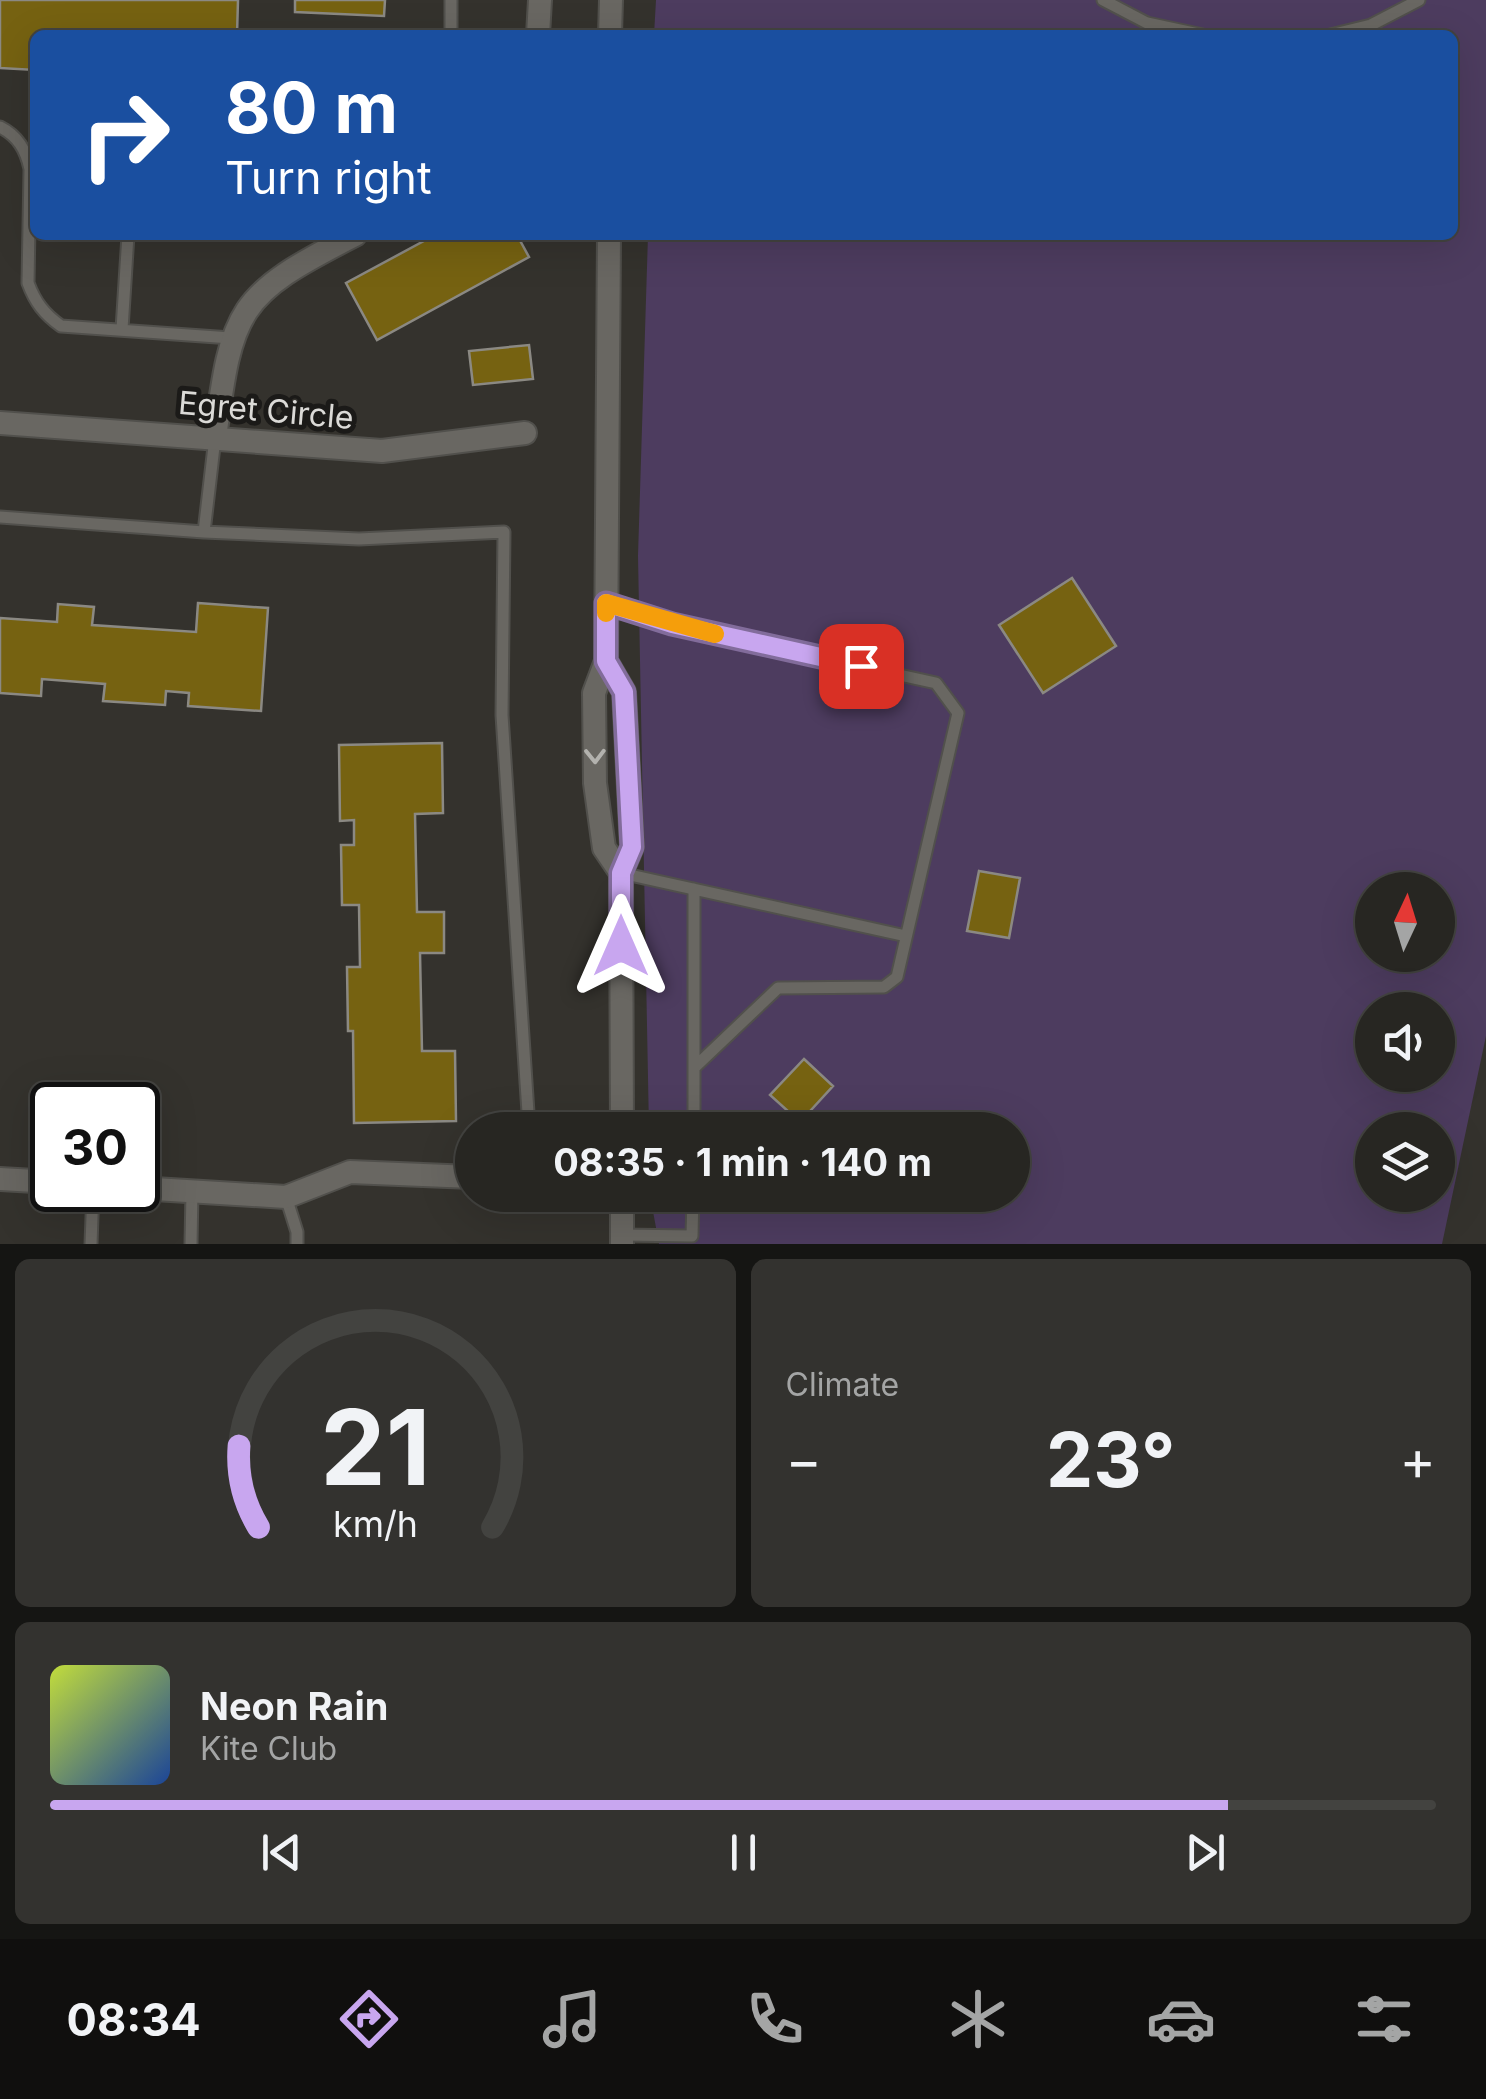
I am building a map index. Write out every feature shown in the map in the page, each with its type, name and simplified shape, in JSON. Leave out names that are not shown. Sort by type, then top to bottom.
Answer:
[{"type":"street","points":[[538,30],[540,0]]},
{"type":"street","points":[[610,30],[611,0]]},
{"type":"street","points":[[215,438],[231,338],[242,316],[290,268],[345,240]]},
{"type":"street","points":[[609,240],[606,661],[594,693],[595,783],[604,848],[621,873]]},
{"type":"street","name":"Egret Circle","points":[[0,423],[382,451],[525,433]]},
{"type":"street","points":[[606,661],[624,692],[632,847],[621,873],[622,1112]]},
{"type":"street","points":[[160,1189],[286,1197],[350,1172],[455,1176]]},
{"type":"street","points":[[0,1178],[30,1180]]},
{"type":"street","points":[[622,1212],[622,1240]]},
{"type":"lane","points":[[451,30],[452,0]]},
{"type":"lane","points":[[1350,30],[1371,25],[1419,0]]},
{"type":"lane","points":[[1114,2],[1147,24],[1178,30]]},
{"type":"lane","points":[[0,127],[18,140],[30,170],[28,282],[34,300],[46,315],[61,326],[231,338]]},
{"type":"lane","points":[[122,330],[128,240]]},
{"type":"lane","points":[[204,532],[215,438]]},
{"type":"lane","points":[[0,517],[359,539],[504,532],[502,716],[528,1112]]},
{"type":"lane","points":[[606,603],[672,624],[936,683],[958,713],[897,977],[884,987],[778,988],[696,1066]]},
{"type":"lane","points":[[621,873],[906,936]]},
{"type":"lane","points":[[694,889],[695,1112]]},
{"type":"lane","points":[[190,1244],[192,1191]]},
{"type":"lane","points":[[286,1197],[297,1244]]},
{"type":"lane","points":[[91,1244],[93,1212]]},
{"type":"lane","points":[[622,1240],[692,1236],[693,1212]]},
{"type":"shaded area","points":[[656,0],[1486,0],[1486,1036],[1455,1183],[1455,1112],[1355,1112],[1355,1212],[1449,1212],[1442,1244],[659,1244],[653,1212],[1030,1212],[1030,1112],[649,1112],[638,556],[648,240],[1458,240],[1458,30],[654,30]]},
{"type":"building","points":[[0,0],[238,0],[237,30],[30,30],[30,70],[0,68]]},
{"type":"building","points":[[295,0],[385,0],[384,16],[295,12]]},
{"type":"building","points":[[426,240],[520,240],[529,257],[377,340],[346,283]]},
{"type":"building","points":[[529,345],[533,379],[473,385],[469,351]]},
{"type":"building","points":[[1072,578],[1116,646],[1043,693],[999,625]]},
{"type":"building","points":[[198,603],[268,608],[261,711],[188,706],[189,693],[166,691],[165,705],[103,701],[105,684],[42,679],[41,696],[0,693],[0,618],[57,622],[58,604],[94,607],[92,625],[196,632]]},
{"type":"building","points":[[442,743],[443,813],[415,814],[417,912],[444,912],[444,953],[420,953],[422,1051],[455,1051],[455,1121],[354,1123],[353,1031],[348,1031],[347,967],[360,967],[359,905],[342,905],[341,845],[354,845],[354,820],[340,821],[339,745]]},
{"type":"building","points":[[979,871],[1020,878],[1009,938],[967,931]]},
{"type":"building","points":[[804,1059],[833,1086],[809,1112],[789,1112],[770,1095]]},
{"type":"slow traffic","points":[[606,613],[606,603],[715,634]]},
{"type":"route","points":[[621,946],[621,873],[632,847],[624,692],[606,661],[606,603],[672,624],[861,666]]}]
